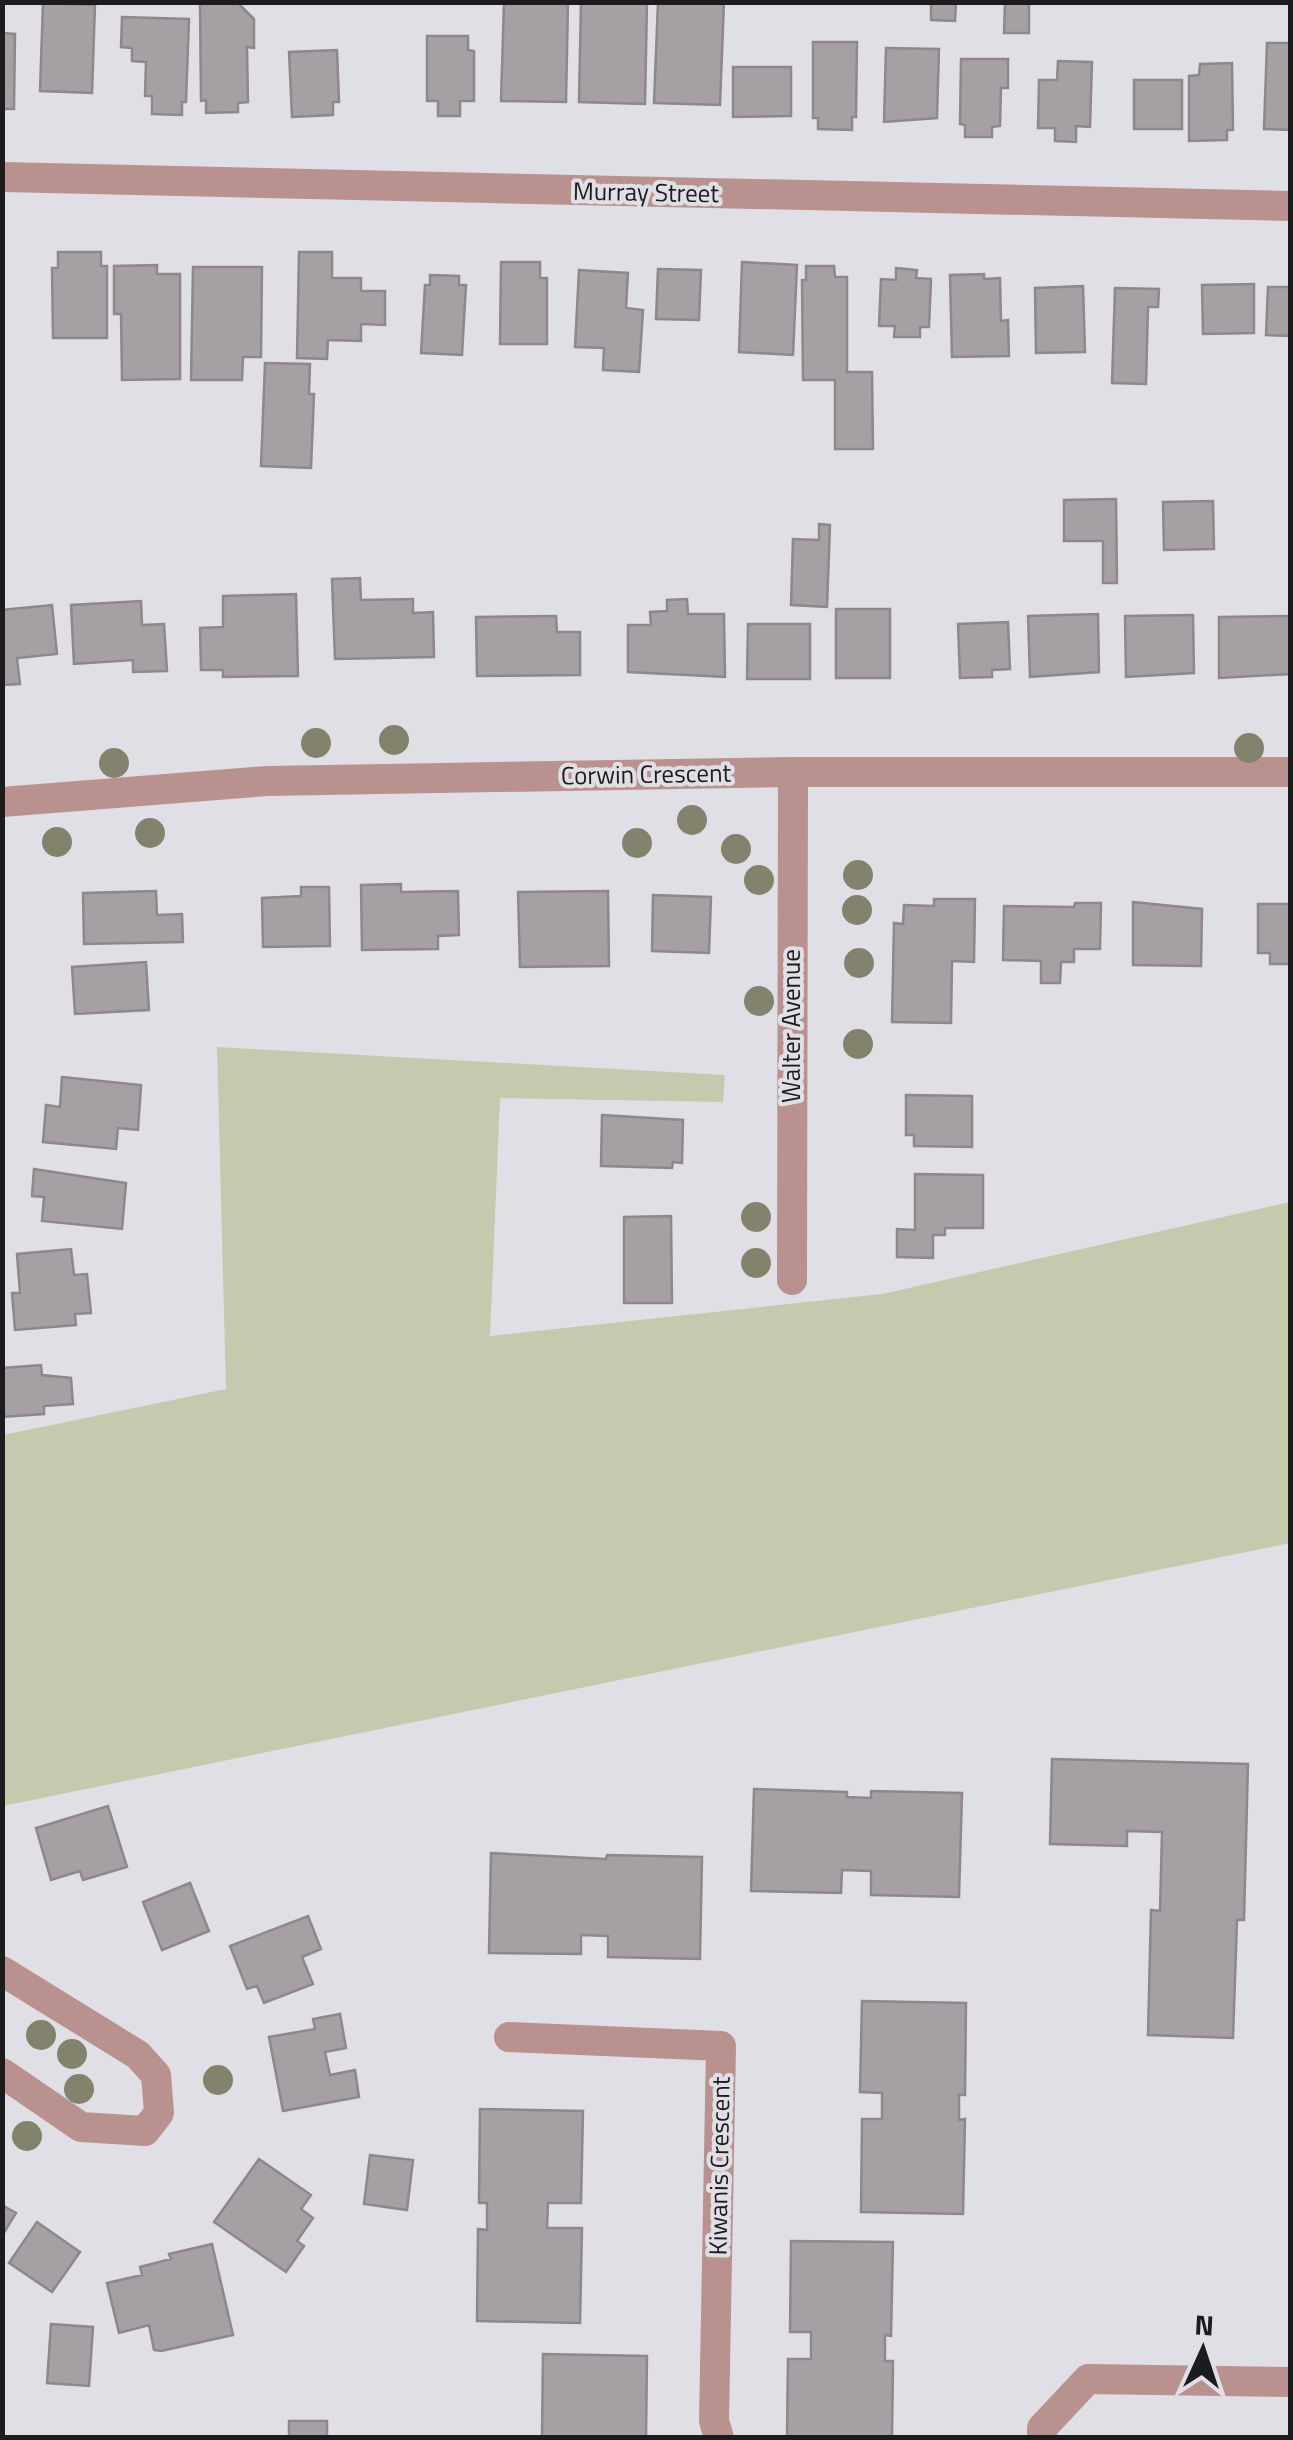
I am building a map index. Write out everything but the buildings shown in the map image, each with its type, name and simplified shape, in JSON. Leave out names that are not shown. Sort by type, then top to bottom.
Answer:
[{"type":"street","name":"Murray Street","points":[[2,177],[1290,206]]},
{"type":"street","name":"Corwin Crescent","points":[[2,802],[267,781],[792,772],[1290,772]]},
{"type":"street","name":"Walter Avenue","points":[[792,772],[792,1280]]},
{"type":"street","points":[[2,1971],[138,2055],[156,2076],[159,2113],[145,2132],[81,2128],[2,2072]]},
{"type":"street","name":"Kiwanis Crescent","points":[[508,2036],[721,2046],[714,2421],[720,2438]]},
{"type":"street","points":[[1042,2438],[1042,2428],[1088,2379],[1290,2382]]},
{"type":"green space","points":[[217,1047],[725,1075],[723,1102],[500,1098],[490,1336],[882,1294],[1290,1202],[1290,1543],[3,1806],[3,1435],[226,1389]]}]
